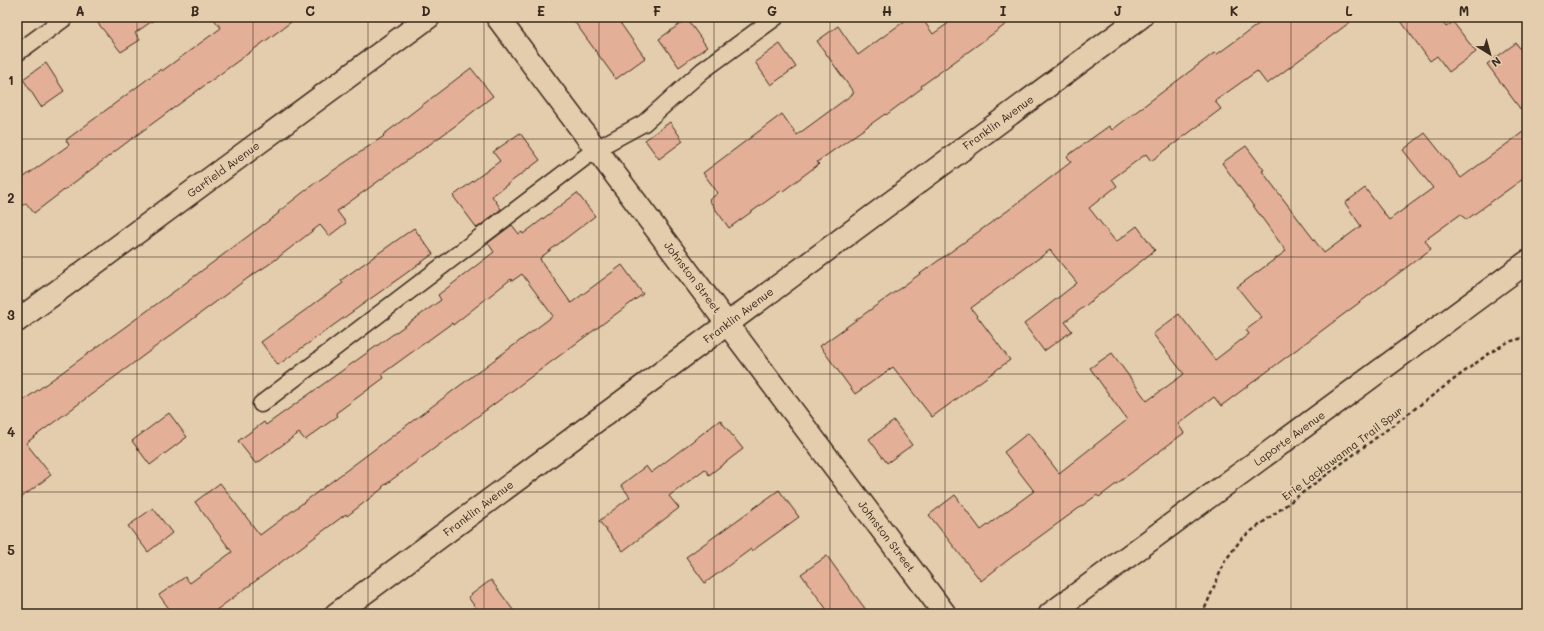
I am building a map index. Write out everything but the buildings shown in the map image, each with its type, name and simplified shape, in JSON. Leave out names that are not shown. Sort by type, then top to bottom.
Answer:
[{"type":"street","name":"Garfield Avenue","points":[[17,321],[429,17]]},
{"type":"street","name":"Johnston Street","points":[[497,17],[945,614]]},
{"type":"street","name":"Franklin Avenue","points":[[336,614],[727,322],[1140,17]]},
{"type":"street","name":"Laporte Avenue","points":[[1050,614],[1527,262]]},
{"type":"lane","points":[[17,53],[66,17]]},
{"type":"lane","points":[[261,404],[596,149],[644,123],[702,71],[776,17]]},
{"type":"path","name":"Erie Lackawanna Trail Spur","points":[[1201,614],[1225,561],[1242,538],[1488,354],[1508,342],[1527,337]]}]
